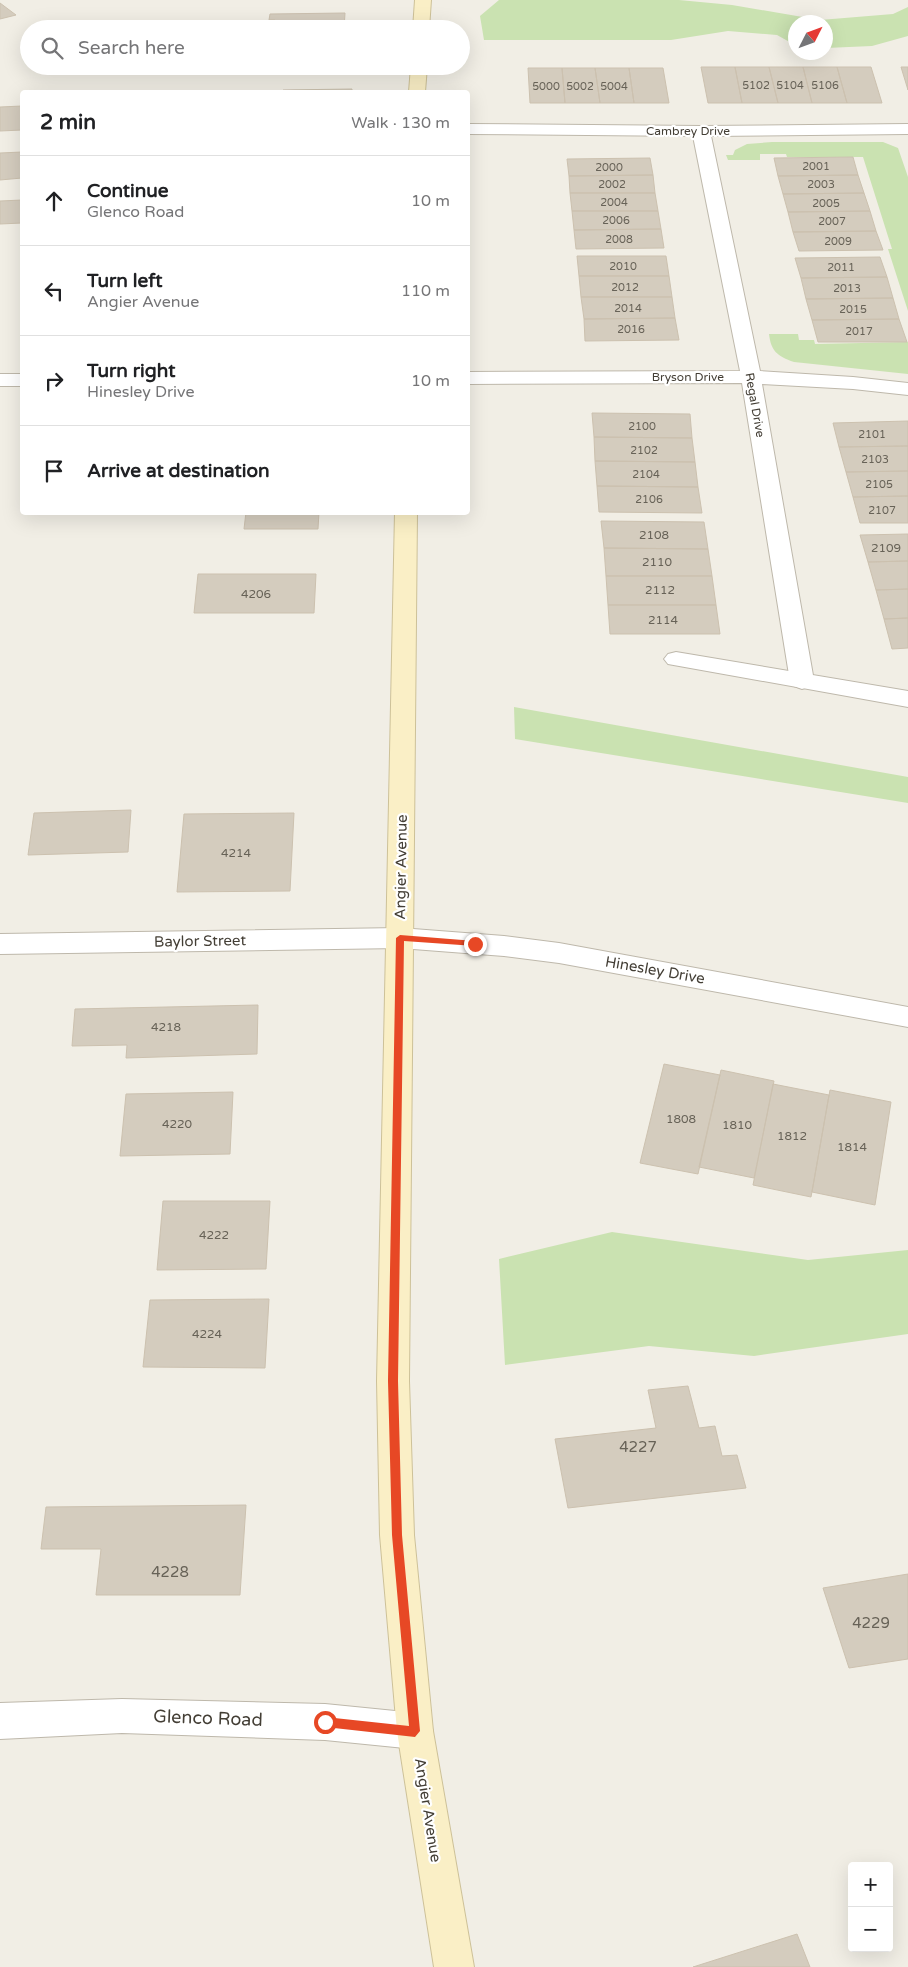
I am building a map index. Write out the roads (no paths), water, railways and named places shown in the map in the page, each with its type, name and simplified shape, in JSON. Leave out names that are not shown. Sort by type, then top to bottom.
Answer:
[{"type":"street","points":[[422,20],[423,0]]},
{"type":"street","points":[[417,90],[418,75]]},
{"type":"street","name":"Cambrey Drive","points":[[470,129],[701,131],[908,129]]},
{"type":"street","name":"Regal Drive","points":[[701,131],[751,376],[802,681]]},
{"type":"street","name":"Bryson Drive","points":[[470,378],[751,376],[862,383],[908,389]]},
{"type":"street","points":[[0,380],[20,380]]},
{"type":"street","name":"Angier Avenue","points":[[406,515],[393,1381],[397,1535],[415,1731],[454,1967]]},
{"type":"street","points":[[676,659],[908,699]]},
{"type":"street","name":"Baylor Street","points":[[0,944],[400,938]]},
{"type":"street","name":"Hinesley Drive","points":[[400,938],[558,952],[908,1017]]},
{"type":"street","name":"Glenco Road","points":[[0,1721],[122,1716],[325,1722],[415,1731]]}]
